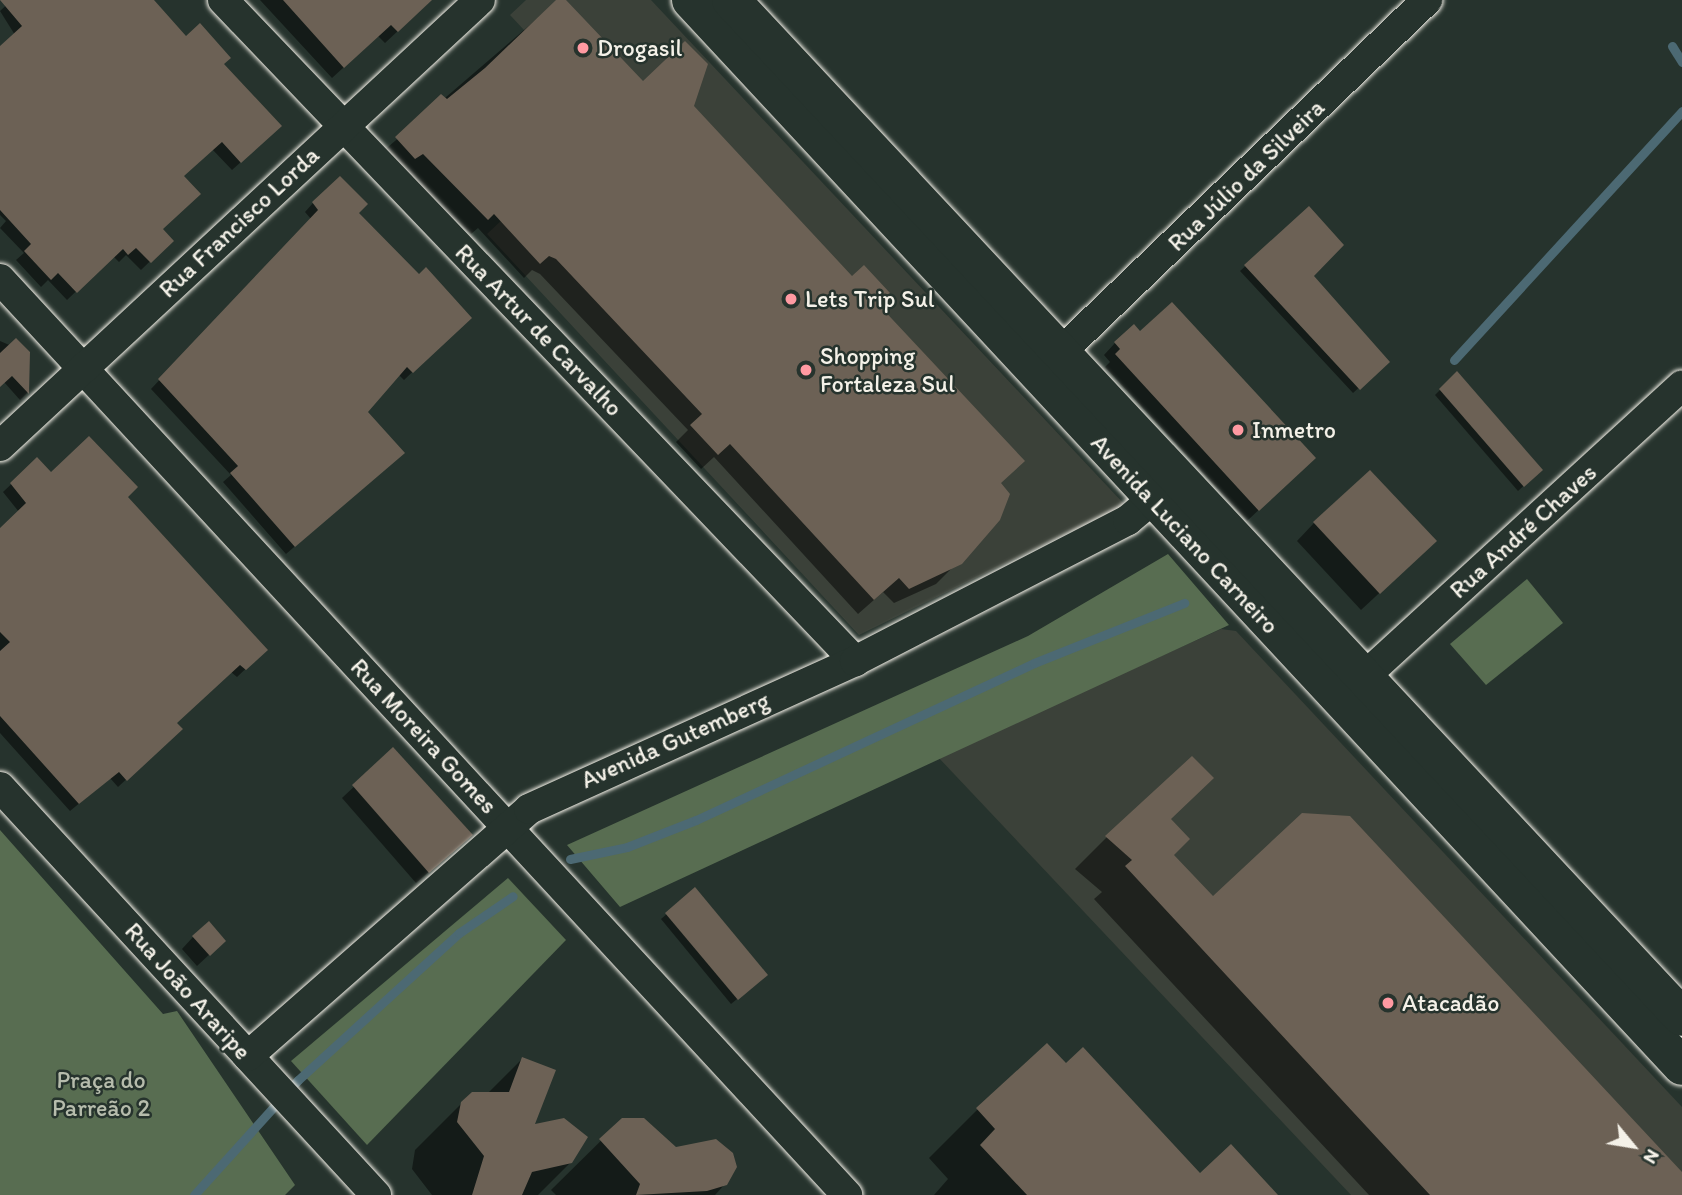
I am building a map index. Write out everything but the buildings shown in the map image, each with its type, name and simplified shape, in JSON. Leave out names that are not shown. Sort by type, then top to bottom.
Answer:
[{"type":"main road","name":"Avenida Luciano Carneiro","points":[[691,0],[1152,499],[1233,558],[1365,676],[1682,1017]]},
{"type":"main road","name":"Avenida Luciano Carneiro","points":[[731,0],[1064,349],[1233,558],[1682,1066]]},
{"type":"street","name":"Rua Artur de Carvalho","points":[[223,0],[341,127],[855,661]]},
{"type":"street","name":"Rua Francisco Lorda","points":[[0,446],[480,0]]},
{"type":"street","name":"Rua Júlio da Silveira","points":[[1064,349],[1427,0]]},
{"type":"street","name":"Rua Moreira Gomes","points":[[0,279],[84,366],[565,886],[847,1195]]},
{"type":"street","name":"Rua André Chaves","points":[[1365,676],[1682,386]]},
{"type":"street","name":"Avenida Gutemberg","points":[[257,1067],[506,825],[585,779],[855,661],[1128,520],[1152,499]]},
{"type":"street","name":"Rua João Araripe","points":[[0,787],[376,1195]]},
{"type":"shaded area","name":"Shopping Fortaleza Sul","points":[[526,0],[651,0],[1125,505],[859,635],[487,234],[608,120],[510,15]]},
{"type":"shaded area","points":[[1221,629],[1236,631],[1682,1107],[1682,1195],[1351,1195],[938,757]]},
{"type":"green space","points":[[1168,554],[1229,625],[620,907],[567,845],[1028,636]]},
{"type":"green space","points":[[1527,579],[1563,623],[1486,685],[1450,644]]},
{"type":"green space","name":"Praça do Parreão 2","points":[[0,830],[163,1014],[177,1011],[295,1185],[285,1195],[0,1195]]},
{"type":"green space","points":[[508,878],[566,940],[367,1145],[291,1061]]},
{"type":"waterway","points":[[1672,46],[1682,62]]},
{"type":"waterway","points":[[1454,360],[1682,111]]},
{"type":"waterway","points":[[570,859],[627,847],[696,820],[1034,663],[1184,603]]},
{"type":"waterway","points":[[194,1195],[298,1080],[459,933],[513,896]]},
{"type":"place","name":"Drogasil","points":[[583,48]]},
{"type":"place","name":"Lets Trip Sul","points":[[791,299]]},
{"type":"place","name":"Shopping Fortaleza Sul","points":[[806,370]]},
{"type":"place","name":"Inmetro","points":[[1238,430]]},
{"type":"place","name":"Atacadão","points":[[1388,1003]]}]
